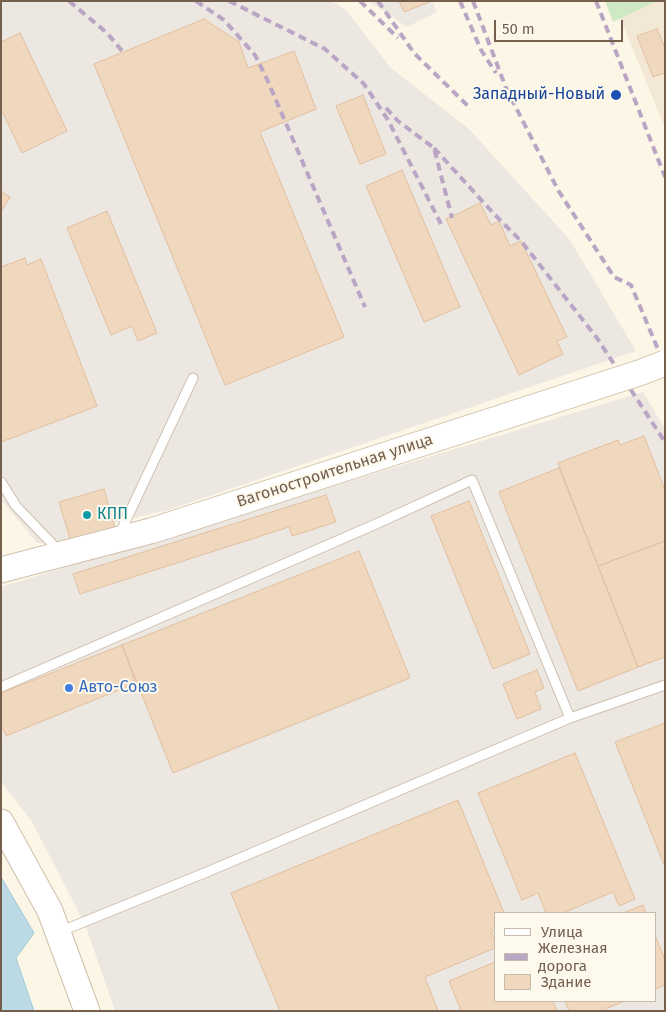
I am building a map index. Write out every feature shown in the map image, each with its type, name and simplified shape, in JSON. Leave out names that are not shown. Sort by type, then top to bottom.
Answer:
[{"type":"main road","name":"Вагоностроительная улица","points":[[1,570],[154,530],[665,363]]},
{"type":"main road","points":[[1,822],[50,912],[87,1011]]},
{"type":"lane","points":[[116,539],[193,378]]},
{"type":"lane","points":[[1,686],[376,524],[472,480],[570,718]]},
{"type":"lane","points":[[1,482],[16,506],[62,554]]},
{"type":"lane","points":[[58,932],[216,868],[570,718],[665,685]]},
{"type":"shaded area","points":[[1,1],[331,1],[346,10],[391,68],[470,130],[570,240],[636,351],[168,510],[116,522],[115,528],[71,542],[37,543],[1,499]]},
{"type":"shaded area","points":[[369,1],[432,1],[437,12],[407,27]]},
{"type":"shaded area","points":[[613,1],[665,1],[665,128]]},
{"type":"shaded area","points":[[643,392],[665,429],[665,1011],[115,1011],[85,924],[31,820],[1,782],[1,587]]},
{"type":"green space","points":[[605,1],[657,1],[613,22]]},
{"type":"water","points":[[1,877],[34,933],[16,958],[34,1011],[1,1011]]},
{"type":"building","points":[[399,1],[432,1],[404,12]]},
{"type":"building","points":[[204,19],[239,42],[248,68],[294,51],[316,109],[260,132],[344,337],[225,385],[94,64]]},
{"type":"building","points":[[657,29],[665,48],[665,73],[653,77],[637,36]]},
{"type":"building","points":[[20,33],[67,131],[22,153],[1,109],[1,42]]},
{"type":"building","points":[[363,95],[386,154],[360,164],[336,106]]},
{"type":"building","points":[[402,170],[460,307],[424,322],[366,186]]},
{"type":"building","points":[[1,191],[10,197],[1,212]]},
{"type":"building","points":[[480,203],[491,225],[499,221],[510,246],[521,241],[567,337],[557,341],[563,354],[519,375],[446,219]]},
{"type":"building","points":[[107,211],[157,333],[138,341],[132,326],[111,335],[67,228]]},
{"type":"building","points":[[25,258],[27,265],[41,259],[97,406],[1,442],[1,267]]},
{"type":"building","points":[[644,436],[665,490],[665,541],[598,566],[558,463],[618,440],[620,445]]},
{"type":"building","points":[[559,468],[638,667],[578,691],[499,492]]},
{"type":"building","name":"КПП","points":[[104,489],[115,528],[71,542],[59,502]]},
{"type":"building","points":[[326,495],[336,522],[292,536],[289,527],[80,594],[73,574]]},
{"type":"building","points":[[469,501],[530,654],[493,669],[431,516]]},
{"type":"building","points":[[665,541],[665,657],[638,667],[598,566]]},
{"type":"building","points":[[359,551],[410,678],[173,773],[122,645]]},
{"type":"building","name":"Авто-Союз","points":[[122,645],[136,683],[6,736],[1,724],[1,693]]},
{"type":"building","points":[[537,670],[544,688],[535,692],[541,709],[517,719],[503,684]]},
{"type":"building","points":[[665,723],[665,867],[615,742]]},
{"type":"building","points":[[575,753],[635,899],[619,906],[613,892],[565,912],[546,912],[538,893],[522,900],[478,793]]},
{"type":"building","points":[[458,800],[504,912],[493,912],[493,932],[491,932],[493,949],[425,977],[438,1011],[280,1011],[231,893]]},
{"type":"building","points":[[643,905],[646,912],[626,912]]},
{"type":"building","points":[[656,938],[665,960],[665,985],[656,989]]},
{"type":"building","points":[[493,963],[493,1002],[553,1002],[557,1011],[461,1011],[449,981]]},
{"type":"building","points":[[565,1002],[622,1002],[605,1009],[606,1011],[569,1011]]},
{"type":"railway","points":[[69,1],[107,33],[123,52]]},
{"type":"railway","points":[[196,1],[224,20],[255,55],[365,307]]},
{"type":"railway","points":[[229,1],[325,49],[364,84],[388,120],[441,224]]},
{"type":"railway","points":[[360,1],[398,38]]},
{"type":"railway","points":[[378,1],[414,53],[471,109]]},
{"type":"railway","points":[[460,1],[481,50],[496,73]]},
{"type":"railway","points":[[473,1],[506,88],[558,190],[614,277],[631,285],[665,366]]},
{"type":"railway","points":[[596,1],[665,177]]},
{"type":"railway","points":[[386,108],[398,121],[434,148],[452,218]]},
{"type":"railway","points":[[434,148],[521,241],[597,338],[665,442]]},
{"type":"place","name":"Западный-Новый","points":[[616,95]]},
{"type":"place","name":"КПП","points":[[87,515]]},
{"type":"place","name":"Авто-Союз","points":[[69,688]]}]
